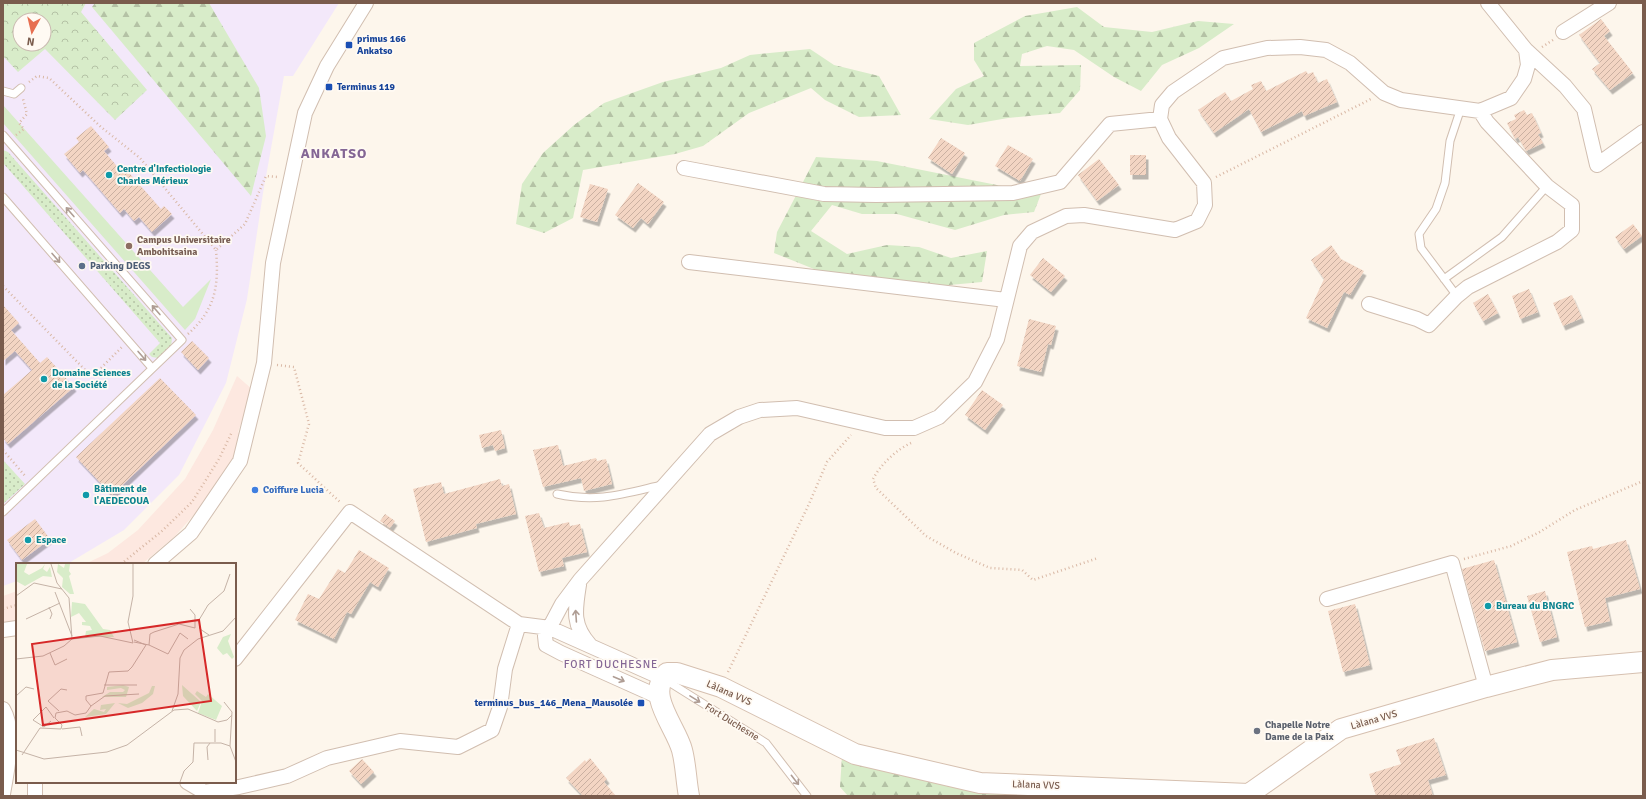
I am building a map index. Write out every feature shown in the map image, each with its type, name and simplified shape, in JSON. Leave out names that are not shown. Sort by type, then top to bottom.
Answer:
[{"type":"main road","name":"Làlana VVS","points":[[661,687],[667,673],[676,673],[720,687],[855,754],[980,783],[1249,795],[1341,729],[1486,687],[1552,670],[1643,662]]},
{"type":"main road","points":[[661,687],[682,749],[688,796]]},
{"type":"street","points":[[156,563],[191,533],[240,461],[264,363],[273,264],[305,113],[327,66],[366,3]]},
{"type":"street","points":[[1488,3],[1526,50],[1565,86],[1584,109],[1597,165],[1643,132]]},
{"type":"street","points":[[1558,36],[1609,3]]},
{"type":"street","points":[[661,687],[560,653],[546,645],[545,636],[562,604],[580,580],[710,434],[739,417],[760,410],[797,408],[885,428],[914,428],[939,417],[975,382],[996,339],[1020,246],[1032,232],[1066,216],[1084,215],[1175,230],[1197,221],[1205,205],[1204,183],[1169,138],[1160,119],[1162,105],[1173,92],[1224,58],[1267,48],[1300,47],[1326,50],[1350,63],[1384,93],[1401,100],[1480,111],[1511,98],[1524,79],[1528,65],[1526,50]]},
{"type":"street","points":[[1369,304],[1417,319],[1429,325],[1456,296],[1468,287],[1557,242],[1572,230],[1572,205],[1547,186],[1487,122],[1480,111]]},
{"type":"street","points":[[684,168],[824,194],[876,195],[1013,193],[1060,182],[1110,124],[1160,119]]},
{"type":"street","points":[[689,262],[1006,300]]},
{"type":"street","points":[[236,658],[350,512],[519,624],[550,628],[592,647],[661,687]]},
{"type":"street","points":[[1327,599],[1452,563],[1486,687]]},
{"type":"street","points":[[580,580],[576,605],[577,626],[583,637],[592,647]]},
{"type":"street","points":[[189,783],[204,792],[239,787],[287,776],[327,758],[400,741],[458,747],[492,730],[500,707],[505,669],[519,624]]},
{"type":"street","points":[[3,630],[16,628]]},
{"type":"street","points":[[3,709],[7,716],[10,757],[3,794]]},
{"type":"street","points":[[35,783],[35,796]]},
{"type":"lane","points":[[3,91],[14,94],[21,88]]},
{"type":"lane","points":[[1456,296],[1421,248],[1419,234],[1436,209],[1445,182],[1450,141],[1461,108]]},
{"type":"lane","points":[[3,512],[182,340],[6,138]]},
{"type":"lane","points":[[1444,279],[1502,237],[1547,186]]},
{"type":"lane","points":[[3,197],[152,368]]},
{"type":"lane","points":[[557,494],[577,499],[606,498],[666,484]]},
{"type":"lane","name":"Fort Duchesne","points":[[661,687],[766,743],[807,796]]},
{"type":"path","points":[[1541,48],[1558,36]]},
{"type":"path","points":[[6,138],[24,129],[19,123],[27,114],[21,88],[37,76],[49,78],[101,127],[140,158],[216,250],[218,274],[212,303],[200,324],[182,340]]},
{"type":"path","points":[[1204,183],[1384,93]]},
{"type":"path","points":[[216,250],[246,224],[266,176]]},
{"type":"path","points":[[3,286],[92,377],[129,341]]},
{"type":"path","points":[[294,367],[309,424],[298,463],[350,512]]},
{"type":"path","points":[[122,563],[162,531],[192,502],[219,459],[235,425]]},
{"type":"path","points":[[720,687],[809,504],[827,462],[852,434]]},
{"type":"path","points":[[914,441],[900,448],[877,470],[873,479],[876,488],[926,536],[956,553],[990,568],[1022,570],[1033,580],[1098,558]]},
{"type":"path","points":[[3,450],[33,484]]},
{"type":"path","points":[[1452,563],[1510,546],[1538,533],[1575,510],[1643,481]]},
{"type":"path","points":[[3,609],[16,605]]},
{"type":"shaded area","name":"Campus Universitaire Ambohitsaina","points":[[3,3],[339,3],[293,76],[284,76],[263,193],[247,299],[226,383],[179,475],[124,530],[69,563],[16,563],[16,581],[3,586]]},
{"type":"shaded area","points":[[237,376],[253,390],[238,432],[242,436],[233,459],[208,499],[175,536],[143,563],[87,563],[108,553],[138,530],[185,479],[213,430]]},
{"type":"shaded area","points":[[16,591],[16,620],[3,622],[3,596]]},
{"type":"green space","points":[[3,3],[86,3],[81,12],[147,90],[115,120],[48,52],[52,52],[52,12],[12,12],[12,52],[41,52],[18,72],[3,56]]},
{"type":"green space","points":[[95,3],[209,3],[259,88],[266,136],[251,196],[92,7]]},
{"type":"green space","points":[[1077,7],[1104,27],[1152,32],[1198,21],[1234,24],[1199,48],[1162,65],[1141,91],[1114,77],[1074,50],[1047,46],[1022,54],[1020,66],[1081,65],[1080,90],[1060,113],[1008,118],[968,125],[929,119],[956,89],[984,76],[974,60],[974,43],[1025,16]]},
{"type":"green space","points":[[810,49],[834,65],[879,76],[901,115],[859,117],[825,100],[811,88],[749,113],[703,146],[675,154],[583,170],[573,218],[544,233],[516,224],[522,184],[543,153],[574,125],[604,103],[663,82],[721,68],[750,55]]},
{"type":"green space","points":[[3,105],[183,307],[211,279],[195,319],[185,330],[3,123]]},
{"type":"green space","points":[[3,150],[8,152],[172,338],[171,347],[158,358],[152,357],[149,354],[160,343],[3,163]]},
{"type":"green space","points":[[816,157],[877,161],[1041,194],[1034,212],[1004,215],[955,230],[897,214],[862,214],[832,205],[811,231],[847,254],[887,245],[919,247],[951,258],[987,251],[982,282],[928,287],[876,277],[829,275],[774,253],[777,232]]},
{"type":"green space","points":[[3,460],[25,484],[3,504]]},
{"type":"green space","points":[[842,756],[1130,796],[848,796],[840,787]]},
{"type":"building","points":[[1601,19],[1610,31],[1604,36],[1633,73],[1610,90],[1592,69],[1600,63],[1579,35]]},
{"type":"building","points":[[1306,71],[1308,74],[1313,72],[1318,83],[1327,79],[1337,102],[1304,116],[1302,111],[1261,132],[1249,109],[1214,133],[1198,110],[1225,92],[1231,101],[1253,89],[1251,85],[1261,81],[1266,91]]},
{"type":"building","points":[[1524,110],[1527,115],[1532,113],[1541,133],[1538,134],[1543,143],[1526,151],[1518,137],[1515,139],[1507,123],[1516,119],[1514,115]]},
{"type":"building","name":"Centre d'Infectiologie Charles Mérieux","points":[[91,126],[109,147],[104,151],[121,171],[124,167],[161,209],[164,206],[172,214],[152,232],[139,217],[134,221],[124,209],[120,213],[83,170],[80,173],[64,154],[79,142],[76,138]]},
{"type":"building","points":[[941,138],[965,153],[952,174],[928,158]]},
{"type":"building","points":[[1008,145],[1033,159],[1020,181],[995,166]]},
{"type":"building","points":[[1130,155],[1146,155],[1146,175],[1130,175]]},
{"type":"building","points":[[1099,159],[1119,185],[1097,201],[1078,175]]},
{"type":"building","points":[[638,183],[664,202],[648,224],[641,218],[633,228],[615,215]]},
{"type":"building","points":[[590,184],[608,189],[597,222],[580,217]]},
{"type":"building","points":[[1633,224],[1642,236],[1624,249],[1615,237]]},
{"type":"building","points":[[1331,245],[1341,259],[1364,271],[1350,295],[1344,292],[1327,328],[1306,318],[1324,279],[1311,260]]},
{"type":"building","points":[[1043,258],[1065,276],[1051,292],[1030,275]]},
{"type":"building","points":[[1529,289],[1538,312],[1520,319],[1512,296]]},
{"type":"building","points":[[1488,294],[1498,313],[1483,321],[1473,303]]},
{"type":"building","points":[[1572,295],[1582,318],[1563,326],[1553,303]]},
{"type":"building","name":"Domaine Sciences de la Société","points":[[3,305],[19,323],[11,330],[40,363],[47,357],[74,387],[8,444],[3,438],[3,395],[32,370],[15,351],[3,361]]},
{"type":"building","points":[[1029,319],[1056,326],[1051,345],[1048,344],[1041,372],[1017,366]]},
{"type":"building","points":[[192,341],[209,358],[198,370],[181,352]]},
{"type":"building","points":[[160,378],[196,415],[112,495],[76,457]]},
{"type":"building","points":[[982,390],[1003,405],[985,430],[965,415]]},
{"type":"building","points":[[501,430],[505,448],[495,451],[493,445],[482,448],[479,435]]},
{"type":"building","points":[[558,445],[563,466],[596,458],[597,461],[606,459],[612,484],[584,491],[581,478],[543,487],[533,450]]},
{"type":"building","points":[[500,479],[502,486],[509,484],[516,514],[476,524],[477,528],[426,542],[413,489],[441,482],[444,494]]},
{"type":"building","points":[[539,513],[544,528],[569,522],[570,526],[580,524],[587,552],[562,558],[564,566],[539,572],[525,516]]},
{"type":"building","points":[[385,514],[395,521],[390,528],[380,521]]},
{"type":"building","name":"Espace","points":[[35,519],[50,539],[22,560],[7,540]]},
{"type":"building","points":[[1626,540],[1640,589],[1605,598],[1610,621],[1585,627],[1567,552],[1592,546],[1593,549]]},
{"type":"building","points":[[359,550],[389,568],[378,587],[370,582],[351,614],[347,612],[334,639],[295,620],[308,594],[319,599],[338,569],[345,573]]},
{"type":"building","name":"Bureau du BNGRC","points":[[1494,560],[1517,642],[1485,651],[1462,569]]},
{"type":"building","points":[[1545,591],[1557,637],[1540,642],[1527,596]]},
{"type":"building","points":[[1355,604],[1370,665],[1343,672],[1328,611]]},
{"type":"building","points":[[1434,738],[1446,775],[1428,780],[1433,796],[1376,796],[1369,774],[1401,764],[1396,750]]},
{"type":"building","points":[[590,758],[607,779],[604,782],[616,796],[583,796],[566,778],[585,760],[586,762]]},
{"type":"building","points":[[362,759],[374,772],[361,784],[349,771]]},
{"type":"place","name":"primus 166 Ankatso","points":[[349,45]]},
{"type":"place","name":"Terminus 119","points":[[329,87]]},
{"type":"place","name":"Centre d'Infectiologie Charles Mérieux","points":[[109,175]]},
{"type":"place","name":"Campus Universitaire Ambohitsaina","points":[[129,246]]},
{"type":"place","name":"Parking DEGS","points":[[82,266]]},
{"type":"place","name":"Domaine Sciences de la Société","points":[[44,379]]},
{"type":"place","name":"Coiffure Lucia","points":[[255,490]]},
{"type":"place","name":"Bâtiment de l'AEDECOUA","points":[[86,495]]},
{"type":"place","name":"Espace","points":[[28,540]]},
{"type":"place","name":"Bureau du BNGRC","points":[[1488,606]]},
{"type":"place","name":"terminus_bus_146_Mena_Mausolée","points":[[641,703]]},
{"type":"place","name":"Chapelle Notre Dame de la Paix","points":[[1257,731]]},
{"type":"district","name":"ANKATSO","points":[[334,153]]},
{"type":"district","name":"FORT DUCHESNE","points":[[611,664]]}]
